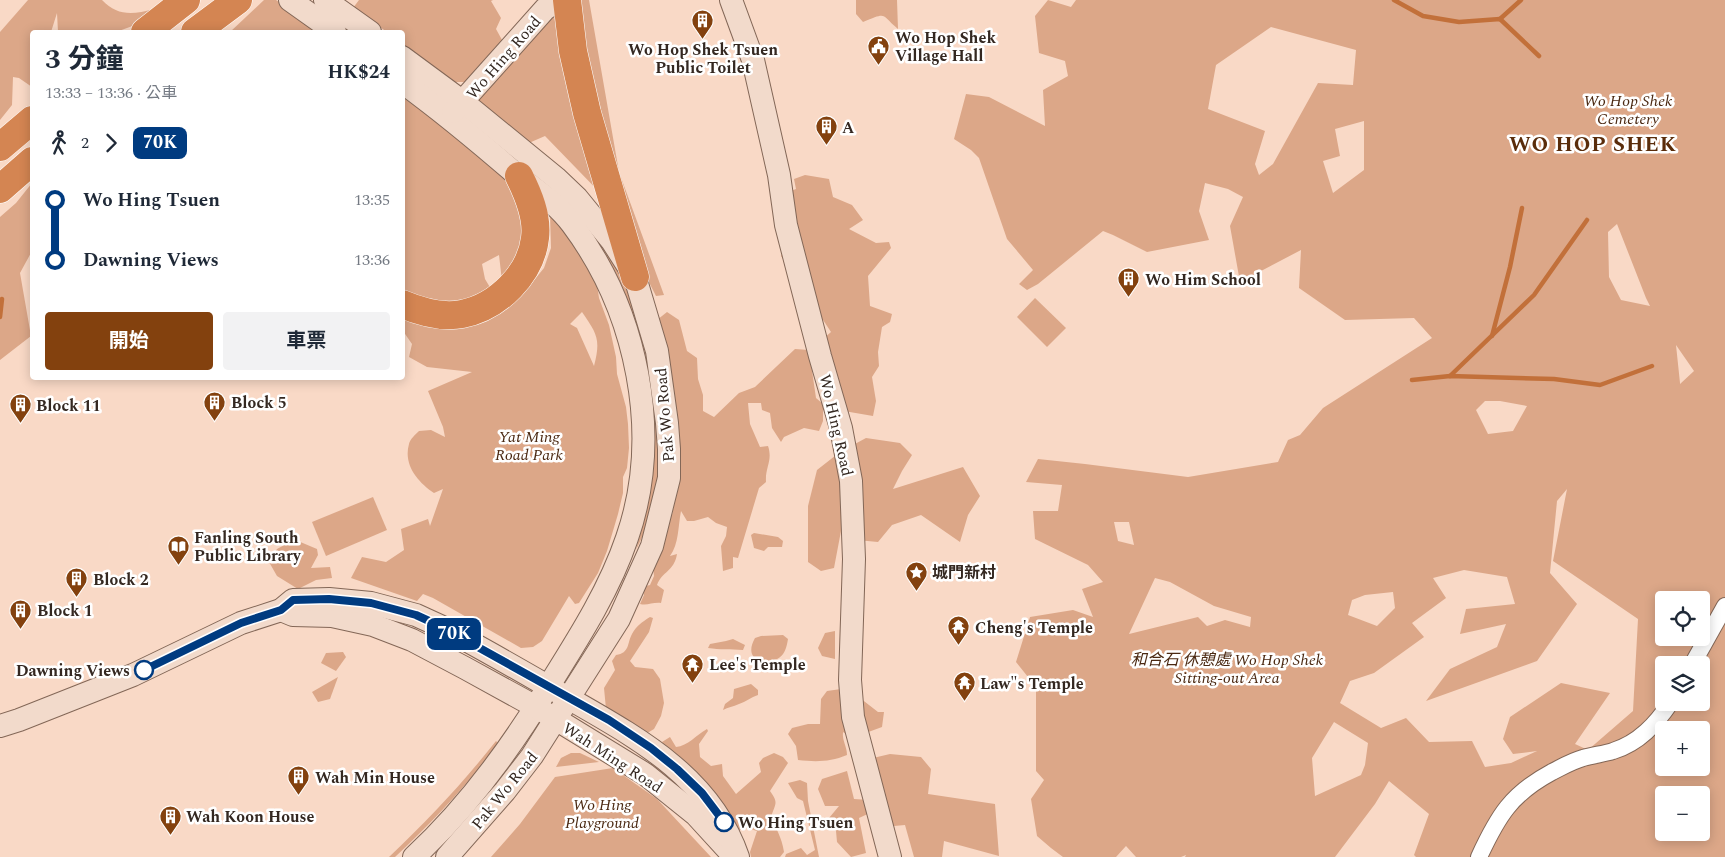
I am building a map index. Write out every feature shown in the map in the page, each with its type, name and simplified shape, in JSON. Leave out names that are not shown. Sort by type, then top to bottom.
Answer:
[{"type":"highway","points":[[148,30],[186,0]]},
{"type":"highway","points":[[198,30],[238,0]]},
{"type":"highway","points":[[220,30],[243,0]]},
{"type":"highway","points":[[567,0],[573,51],[587,113],[635,277]]},
{"type":"highway","points":[[0,147],[30,122]]},
{"type":"highway","points":[[0,189],[30,163]]},
{"type":"highway","points":[[405,305],[436,314],[461,314],[487,305],[515,281],[531,257],[536,237],[533,212],[528,194],[519,176]]},
{"type":"main road","points":[[290,0],[332,30]]},
{"type":"main road","points":[[324,0],[367,30]]},
{"type":"main road","name":"Wo Hing Road","points":[[456,109],[545,9],[559,0]]},
{"type":"main road","name":"Wo Hing Road","points":[[731,0],[753,60],[779,175],[786,225],[841,428],[850,481],[853,540],[850,680],[853,716],[890,857]]},
{"type":"main road","points":[[405,60],[456,109]]},
{"type":"main road","points":[[405,84],[456,109]]},
{"type":"main road","name":"Pak Wo Road","points":[[414,857],[437,836],[501,758],[549,687],[594,610],[610,580],[628,536],[639,494],[642,461],[643,420],[637,373],[619,310],[598,265],[563,213],[519,176],[456,109]]},
{"type":"main road","name":"Pak Wo Road","points":[[447,857],[505,791],[532,756],[620,619],[652,546],[669,478],[667,423],[660,367],[635,277],[612,241],[577,198],[556,178],[456,109]]},
{"type":"main road","name":"Wah Ming Road","points":[[0,726],[146,669],[241,623],[281,610],[293,600],[311,598],[351,600],[416,615],[440,626],[609,720],[651,748],[702,793],[724,822],[738,857]]},
{"type":"main road","name":"Wah Ming Road","points":[[281,610],[293,615],[318,614],[355,620],[392,632],[434,652],[536,707],[645,774],[696,815],[734,857]]},
{"type":"street","points":[[1697,656],[1725,606]]},
{"type":"street","points":[[1478,857],[1500,816],[1522,791],[1538,780],[1567,765],[1584,758],[1613,751],[1636,741],[1648,731],[1665,711]]},
{"type":"green space","points":[[28,0],[102,0],[113,9],[126,13],[153,9],[138,24],[122,30],[58,30],[57,13],[52,30],[30,30],[30,86],[19,78],[13,77],[12,105],[0,120],[0,32]]},
{"type":"green space","points":[[264,0],[276,0],[318,30],[232,30]]},
{"type":"green space","points":[[359,0],[493,0],[491,1],[501,18],[496,29],[507,49],[571,0],[589,0],[619,172],[664,295],[656,296],[608,201],[545,136],[492,159],[474,82],[454,82],[405,45],[405,30],[384,30],[353,8]]},
{"type":"green space","points":[[856,0],[897,0],[898,29],[883,16],[863,22],[856,14]]},
{"type":"green space","points":[[1048,0],[1071,7],[1076,0],[1725,0],[1725,857],[1416,857],[1414,855],[1429,814],[1389,781],[1375,804],[1335,857],[1185,857],[1186,855],[1181,857],[1136,857],[1126,846],[1116,857],[1063,857],[1037,836],[1031,799],[1044,780],[1036,771],[1036,687],[1016,662],[1030,617],[1073,610],[1093,617],[1082,589],[1103,582],[1088,565],[1035,539],[1033,511],[1058,511],[1062,485],[1026,482],[1038,459],[1188,477],[1278,462],[1288,440],[1300,435],[1323,408],[1432,338],[1414,318],[1345,320],[1299,288],[1301,250],[1240,282],[1230,226],[1243,197],[1228,189],[1205,183],[1199,211],[1209,240],[1147,252],[1103,231],[1038,284],[1027,290],[1019,284],[1033,270],[1007,239],[979,158],[971,150],[954,139],[966,94],[989,97],[1045,126],[1043,90],[1068,76],[1065,61],[1039,53],[1035,16]],"holes":[[[1271,27],[1356,50],[1353,85],[1318,83],[1273,164],[1259,175],[1255,164],[1265,131],[1208,109],[1216,65]],[[1364,121],[1364,170],[1333,193],[1323,161],[1340,156],[1335,129]],[[1617,224],[1650,306],[1621,300],[1609,277],[1608,232]],[[1676,345],[1694,371],[1680,384]],[[1485,401],[1500,401],[1527,406],[1513,431],[1488,434],[1476,410]],[[1567,489],[1553,561],[1638,619],[1633,711],[1588,750],[1575,744],[1610,693],[1561,683],[1510,717],[1503,739],[1513,754],[1537,751],[1511,763],[1485,767],[1472,741],[1429,742],[1406,718],[1381,728],[1340,703],[1350,681],[1374,673],[1424,637],[1412,623],[1446,598],[1433,578],[1464,570],[1507,577],[1515,604],[1466,609],[1460,634],[1506,624],[1497,647],[1450,669],[1426,701],[1537,661],[1577,604],[1550,573],[1557,501]],[[1114,522],[1129,522],[1134,545],[1118,541]],[[1155,578],[1170,582],[1214,606],[1251,617],[1250,627],[1225,620],[1207,626],[1198,617],[1129,634]],[[1393,592],[1395,608],[1377,626],[1348,615],[1352,600],[1365,595]],[[1334,722],[1368,743],[1365,765],[1361,775],[1315,796],[1312,758]]]},
{"type":"green space","points":[[405,99],[479,150],[507,182],[518,205],[523,223],[519,257],[502,281],[499,255],[482,264],[485,279],[491,289],[467,299],[456,301],[447,302],[427,299],[405,292]]},
{"type":"green space","points":[[805,175],[829,179],[833,197],[852,205],[863,220],[849,229],[876,243],[889,242],[891,248],[868,276],[870,306],[892,314],[890,322],[882,327],[878,352],[879,366],[872,377],[876,401],[873,416],[844,411],[823,339],[831,332],[781,256],[792,234],[774,197],[796,189],[794,179]]},
{"type":"green space","points":[[30,186],[30,255],[20,273],[30,337],[0,360],[0,217],[16,203]]},
{"type":"green space","points":[[578,209],[657,320],[667,312],[679,320],[687,351],[697,358],[698,379],[703,395],[703,411],[714,417],[739,393],[755,387],[795,349],[809,350],[816,398],[823,404],[823,421],[819,431],[804,428],[784,437],[781,442],[772,428],[770,413],[762,410],[761,403],[748,403],[750,424],[760,447],[768,446],[770,456],[766,482],[759,488],[738,558],[733,557],[733,568],[723,571],[721,546],[726,536],[727,527],[716,523],[708,517],[687,521],[681,511],[677,540],[670,556],[677,554],[671,568],[659,580],[657,585],[664,590],[661,603],[640,604],[644,595],[642,587],[650,585],[654,576],[653,566],[660,556],[658,550],[661,538],[666,535],[667,521],[672,515],[676,495],[655,510],[636,550],[647,505],[654,458],[655,416],[650,401],[651,382],[645,353],[630,310],[621,289]]},
{"type":"green space","name":"Yat Ming Road Park","points":[[550,213],[595,272],[599,298],[609,325],[616,357],[617,374],[626,407],[629,448],[618,514],[598,573],[579,603],[575,604],[569,596],[542,641],[533,647],[521,648],[433,598],[423,594],[417,601],[351,578],[362,557],[386,562],[404,550],[401,529],[428,519],[430,526],[443,489],[434,493],[417,478],[408,459],[409,444],[419,431],[431,430],[445,437],[443,427],[428,391],[472,372],[427,367],[409,357],[412,344],[405,334],[405,312],[490,315],[526,290],[544,268],[551,248]],"holes":[[[582,312],[594,332],[597,343],[594,366],[577,328],[570,324]]]},
{"type":"green space","points":[[1035,298],[1066,328],[1047,347],[1017,317]]},
{"type":"green space","points":[[866,438],[900,443],[912,455],[893,489],[963,467],[980,496],[968,515],[960,542],[921,515],[892,525],[878,542],[857,540],[841,531],[834,568],[821,571],[808,562],[808,506],[817,470],[840,452]]},
{"type":"green space","points":[[373,497],[387,530],[326,556],[312,522]]},
{"type":"green space","points":[[754,533],[778,537],[783,541],[782,547],[768,547],[764,551],[754,548],[751,535]]},
{"type":"green space","points":[[298,541],[317,549],[318,555],[311,568],[330,567],[332,578],[316,580],[298,589],[277,576],[269,562],[277,549],[288,543],[291,545]]},
{"type":"green space","points":[[650,617],[653,618],[649,632],[630,661],[635,667],[653,669],[660,679],[664,703],[661,716],[654,729],[644,735],[606,709],[604,688],[615,670],[612,661],[616,655],[626,650],[635,629]]},
{"type":"green space","points":[[835,631],[835,659],[822,656],[818,648],[825,633]]},
{"type":"green space","points":[[783,635],[788,639],[785,650],[774,661],[763,665],[753,656],[751,650],[755,638]]},
{"type":"green space","points":[[733,639],[745,645],[743,650],[708,648],[710,644]]},
{"type":"green space","points":[[343,652],[346,657],[336,671],[321,663],[326,653]]},
{"type":"green space","points":[[338,677],[330,699],[318,702],[312,692]]},
{"type":"green space","points":[[751,684],[758,690],[758,695],[723,710],[725,704],[733,698],[734,689]]},
{"type":"green space","points":[[841,689],[860,698],[878,712],[884,712],[882,727],[852,738],[843,732],[847,755],[823,761],[798,760],[796,746],[788,734],[792,728],[808,724],[820,724],[821,699],[827,691]]},
{"type":"green space","points":[[707,729],[708,731],[699,744],[700,757],[711,766],[722,764],[723,776],[736,794],[761,772],[759,763],[763,758],[774,753],[783,757],[788,763],[770,791],[776,802],[772,814],[784,852],[780,857],[751,857],[750,852],[757,831],[747,828],[737,831],[689,773],[676,786],[651,765],[657,746],[667,752],[662,742],[670,737],[676,747],[680,746]]},
{"type":"green space","points":[[496,741],[499,744],[475,774],[423,830],[395,857],[389,857],[471,772]]},
{"type":"green space","points":[[571,753],[580,753],[599,762],[556,767],[561,758]]},
{"type":"green space","points":[[890,754],[921,757],[931,769],[928,794],[995,804],[999,856],[944,841],[942,857],[914,857],[905,825],[894,826],[872,812],[859,818],[866,853],[851,857],[837,842],[836,831],[829,818],[839,806],[825,806],[818,789],[822,779],[847,771],[854,799],[869,800],[873,758]]},
{"type":"green space","name":"Wo Hing Playground","points":[[613,768],[657,799],[711,857],[491,857],[520,824],[555,777]]},
{"type":"green space","points":[[800,780],[807,783],[808,801],[819,857],[785,857],[786,854],[801,848],[807,855],[815,850],[803,801],[797,798],[788,783]]},
{"type":"waterway","points":[[1394,0],[1423,16],[1459,22],[1500,19],[1539,56]]},
{"type":"waterway","points":[[1500,19],[1521,0]]},
{"type":"waterway","points":[[1492,336],[1510,267],[1522,208]]},
{"type":"waterway","points":[[1450,376],[1534,295],[1587,220]]},
{"type":"waterway","points":[[0,317],[2,299]]},
{"type":"waterway","points":[[1412,380],[1450,376],[1554,379],[1600,385],[1652,366]]},
{"type":"bus line","name":"70K","points":[[144,670],[241,623],[281,610],[293,600],[311,598],[351,600],[391,608],[416,615],[440,626],[609,720],[651,748],[677,769],[702,793],[724,822]]},
{"type":"place","name":"Wo Hop Shek Tsuen Public Toilet","points":[[703,39]]},
{"type":"place","name":"Wo Hop Shek Village Hall","points":[[879,65]]},
{"type":"place","name":"A","points":[[826,146]]},
{"type":"place","name":"Wo Him School","points":[[1129,298]]},
{"type":"place","name":"Block 5","points":[[215,421]]},
{"type":"place","name":"Block 11","points":[[20,424]]},
{"type":"place","name":"Fanling South Public Library","points":[[178,565]]},
{"type":"place","name":"城門新村","points":[[916,591]]},
{"type":"place","name":"Block 2","points":[[77,598]]},
{"type":"place","name":"Block 1","points":[[21,629]]},
{"type":"place","name":"Cheng's Temple","points":[[959,646]]},
{"type":"place","name":"Dawning Views","points":[[144,670]]},
{"type":"place","name":"Lee's Temple","points":[[693,683]]},
{"type":"place","name":"Law\"s Temple","points":[[964,702]]},
{"type":"place","name":"Wah Min House","points":[[299,796]]},
{"type":"place","name":"Wo Hing Tsuen","points":[[724,822]]},
{"type":"place","name":"Wah Koon House","points":[[170,835]]},
{"type":"district","name":"WO HOP SHEK","points":[[1593,144]]},
{"type":"park label","name":"Wo Hop Shek Cemetery","points":[[1628,109]]},
{"type":"park label","name":"和合石 休憩處 Wo Hop Shek Sitting-out Area","points":[[1227,668]]}]
